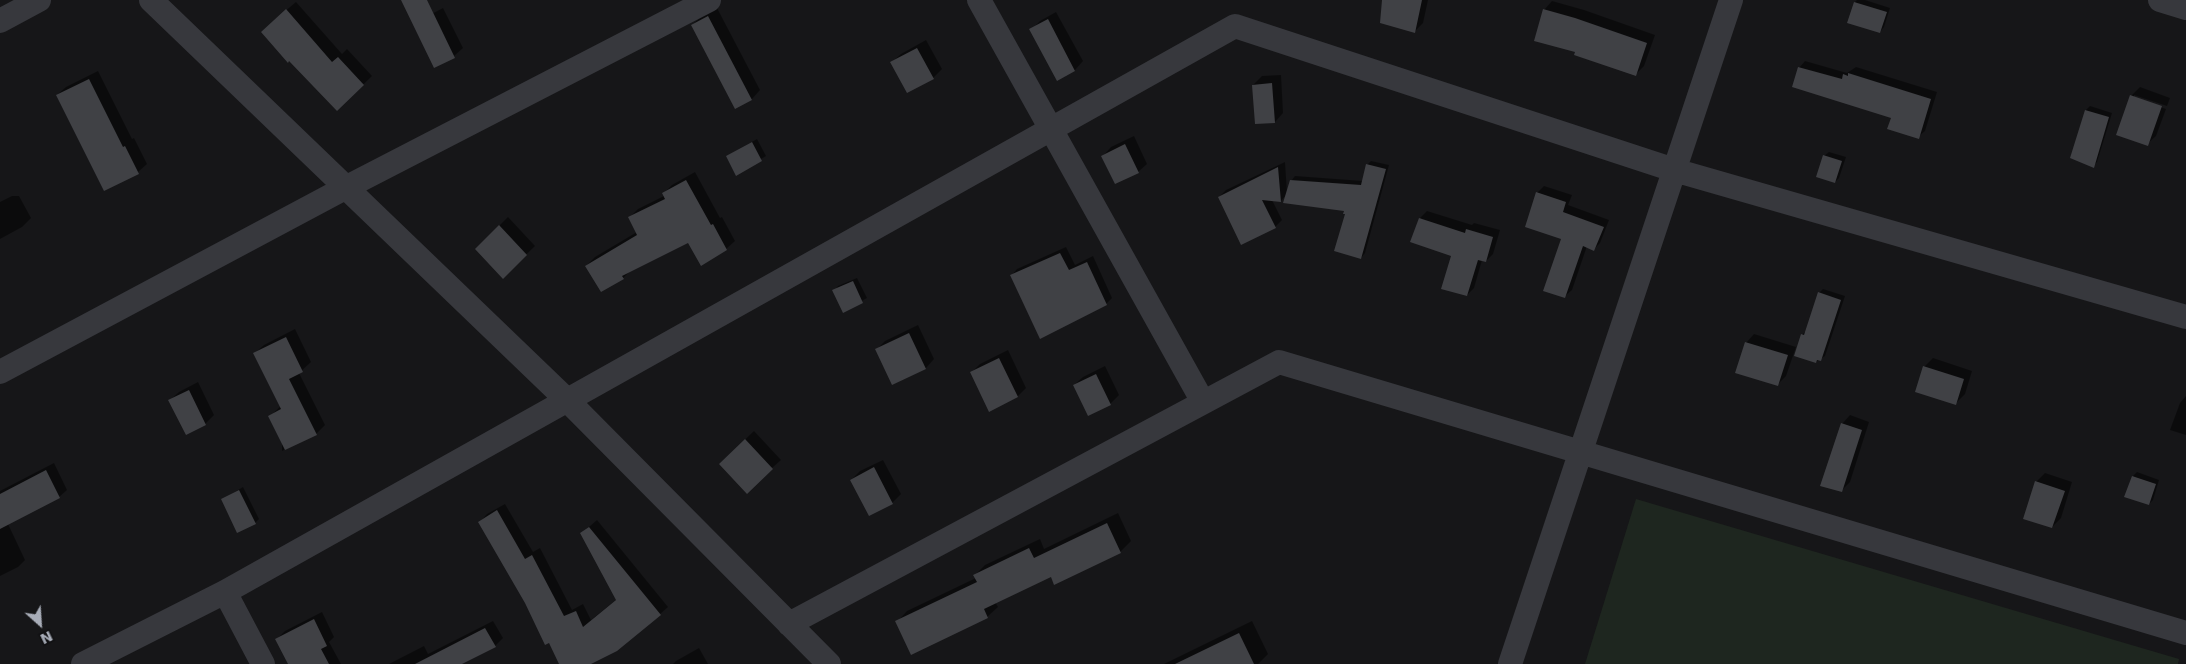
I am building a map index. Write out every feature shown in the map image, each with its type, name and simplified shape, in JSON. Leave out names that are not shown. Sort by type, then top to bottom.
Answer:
[{"type":"street","points":[[0,21],[39,0]]},
{"type":"street","points":[[151,0],[568,401],[829,664]]},
{"type":"street","points":[[0,372],[345,188],[709,0]]},
{"type":"street","points":[[979,0],[1203,402]]},
{"type":"street","points":[[1510,664],[1731,0]]},
{"type":"street","points":[[2160,0],[2186,8]]},
{"type":"street","points":[[83,664],[225,592],[1235,26],[1674,170],[2186,317]]},
{"type":"street","points":[[789,624],[1278,362],[2186,633]]},
{"type":"street","points":[[225,592],[263,664]]},
{"type":"shaded area","points":[[1636,499],[2179,659],[2178,664],[1585,664]]},
{"type":"building","points":[[401,0],[427,0],[455,58],[434,68]]},
{"type":"building","points":[[1382,0],[1422,0],[1415,33],[1380,23]]},
{"type":"building","points":[[1854,2],[1887,12],[1880,33],[1847,23]]},
{"type":"building","points":[[286,9],[332,62],[338,57],[364,85],[337,111],[289,61],[288,63],[261,32]]},
{"type":"building","points":[[1543,9],[1647,43],[1636,76],[1574,55],[1575,52],[1534,41]]},
{"type":"building","points":[[708,16],[752,100],[735,109],[691,25]]},
{"type":"building","points":[[1048,19],[1075,71],[1057,81],[1029,29]]},
{"type":"building","points":[[917,48],[934,79],[907,93],[890,62]]},
{"type":"building","points":[[1798,67],[1842,79],[1843,74],[1848,76],[1848,73],[1931,99],[1919,139],[1887,129],[1891,118],[1792,87]]},
{"type":"building","points":[[89,79],[123,147],[125,146],[139,174],[104,191],[56,95]]},
{"type":"building","points":[[1272,83],[1275,123],[1255,124],[1252,85]]},
{"type":"building","points":[[2130,95],[2162,106],[2148,146],[2116,135]]},
{"type":"building","points":[[2085,110],[2109,117],[2094,168],[2070,158]]},
{"type":"building","points":[[752,142],[762,161],[736,176],[726,156]]},
{"type":"building","points":[[1125,144],[1139,173],[1115,184],[1101,156]]},
{"type":"building","points":[[1823,155],[1842,161],[1835,183],[1816,177]]},
{"type":"building","points":[[1366,164],[1386,169],[1361,259],[1334,251],[1345,214],[1343,214],[1344,211],[1283,203],[1290,180],[1361,185]]},
{"type":"building","points":[[1278,167],[1281,202],[1262,200],[1276,228],[1241,245],[1218,197]]},
{"type":"building","points":[[686,180],[727,250],[701,266],[688,243],[622,276],[624,279],[601,292],[585,266],[637,235],[628,217],[665,199],[662,193]]},
{"type":"building","points":[[1536,192],[1566,202],[1563,212],[1604,227],[1594,251],[1583,246],[1565,298],[1543,291],[1561,239],[1525,227]]},
{"type":"building","points":[[1419,218],[1465,233],[1466,229],[1493,237],[1486,262],[1478,260],[1467,296],[1441,289],[1451,256],[1410,242]]},
{"type":"building","points":[[499,225],[527,255],[503,279],[475,249]]},
{"type":"building","points":[[1060,253],[1069,270],[1087,262],[1107,305],[1040,339],[1010,275]]},
{"type":"building","points":[[853,281],[863,303],[843,313],[832,290]]},
{"type":"building","points":[[1818,292],[1841,300],[1821,361],[1817,360],[1816,363],[1794,356],[1801,334],[1804,335]]},
{"type":"building","points":[[909,333],[926,369],[892,385],[875,349]]},
{"type":"building","points":[[286,337],[303,372],[289,379],[317,435],[285,450],[268,416],[281,409],[253,353]]},
{"type":"building","points":[[1745,342],[1788,355],[1778,386],[1735,373]]},
{"type":"building","points":[[999,358],[1018,397],[989,412],[970,372]]},
{"type":"building","points":[[1923,366],[1964,379],[1956,405],[1915,392]]},
{"type":"building","points":[[1096,374],[1111,405],[1088,416],[1073,385]]},
{"type":"building","points":[[189,390],[206,425],[186,435],[168,400]]},
{"type":"building","points":[[1841,423],[1862,430],[1842,492],[1820,486]]},
{"type":"building","points":[[745,439],[773,469],[747,494],[719,464]]},
{"type":"building","points":[[874,467],[893,504],[869,516],[850,480]]},
{"type":"building","points":[[46,470],[60,498],[0,529],[0,494]]},
{"type":"building","points":[[2132,476],[2156,484],[2149,505],[2124,497]]},
{"type":"building","points":[[2035,481],[2065,491],[2052,528],[2023,519]]},
{"type":"building","points":[[239,490],[256,524],[237,533],[221,499]]},
{"type":"building","points":[[497,510],[525,559],[532,555],[564,616],[576,611],[583,627],[616,600],[580,533],[589,527],[661,615],[617,651],[591,664],[559,664],[549,643],[545,645],[525,603],[478,522]]},
{"type":"building","points":[[1107,523],[1121,553],[1054,585],[1051,577],[984,609],[988,618],[911,655],[895,621],[977,582],[973,575],[1029,548],[1034,558]]},
{"type":"building","points":[[314,619],[327,646],[321,649],[329,664],[288,664],[275,639]]},
{"type":"building","points":[[485,628],[496,647],[462,664],[415,664]]},
{"type":"building","points":[[1239,633],[1254,664],[1175,664]]}]
